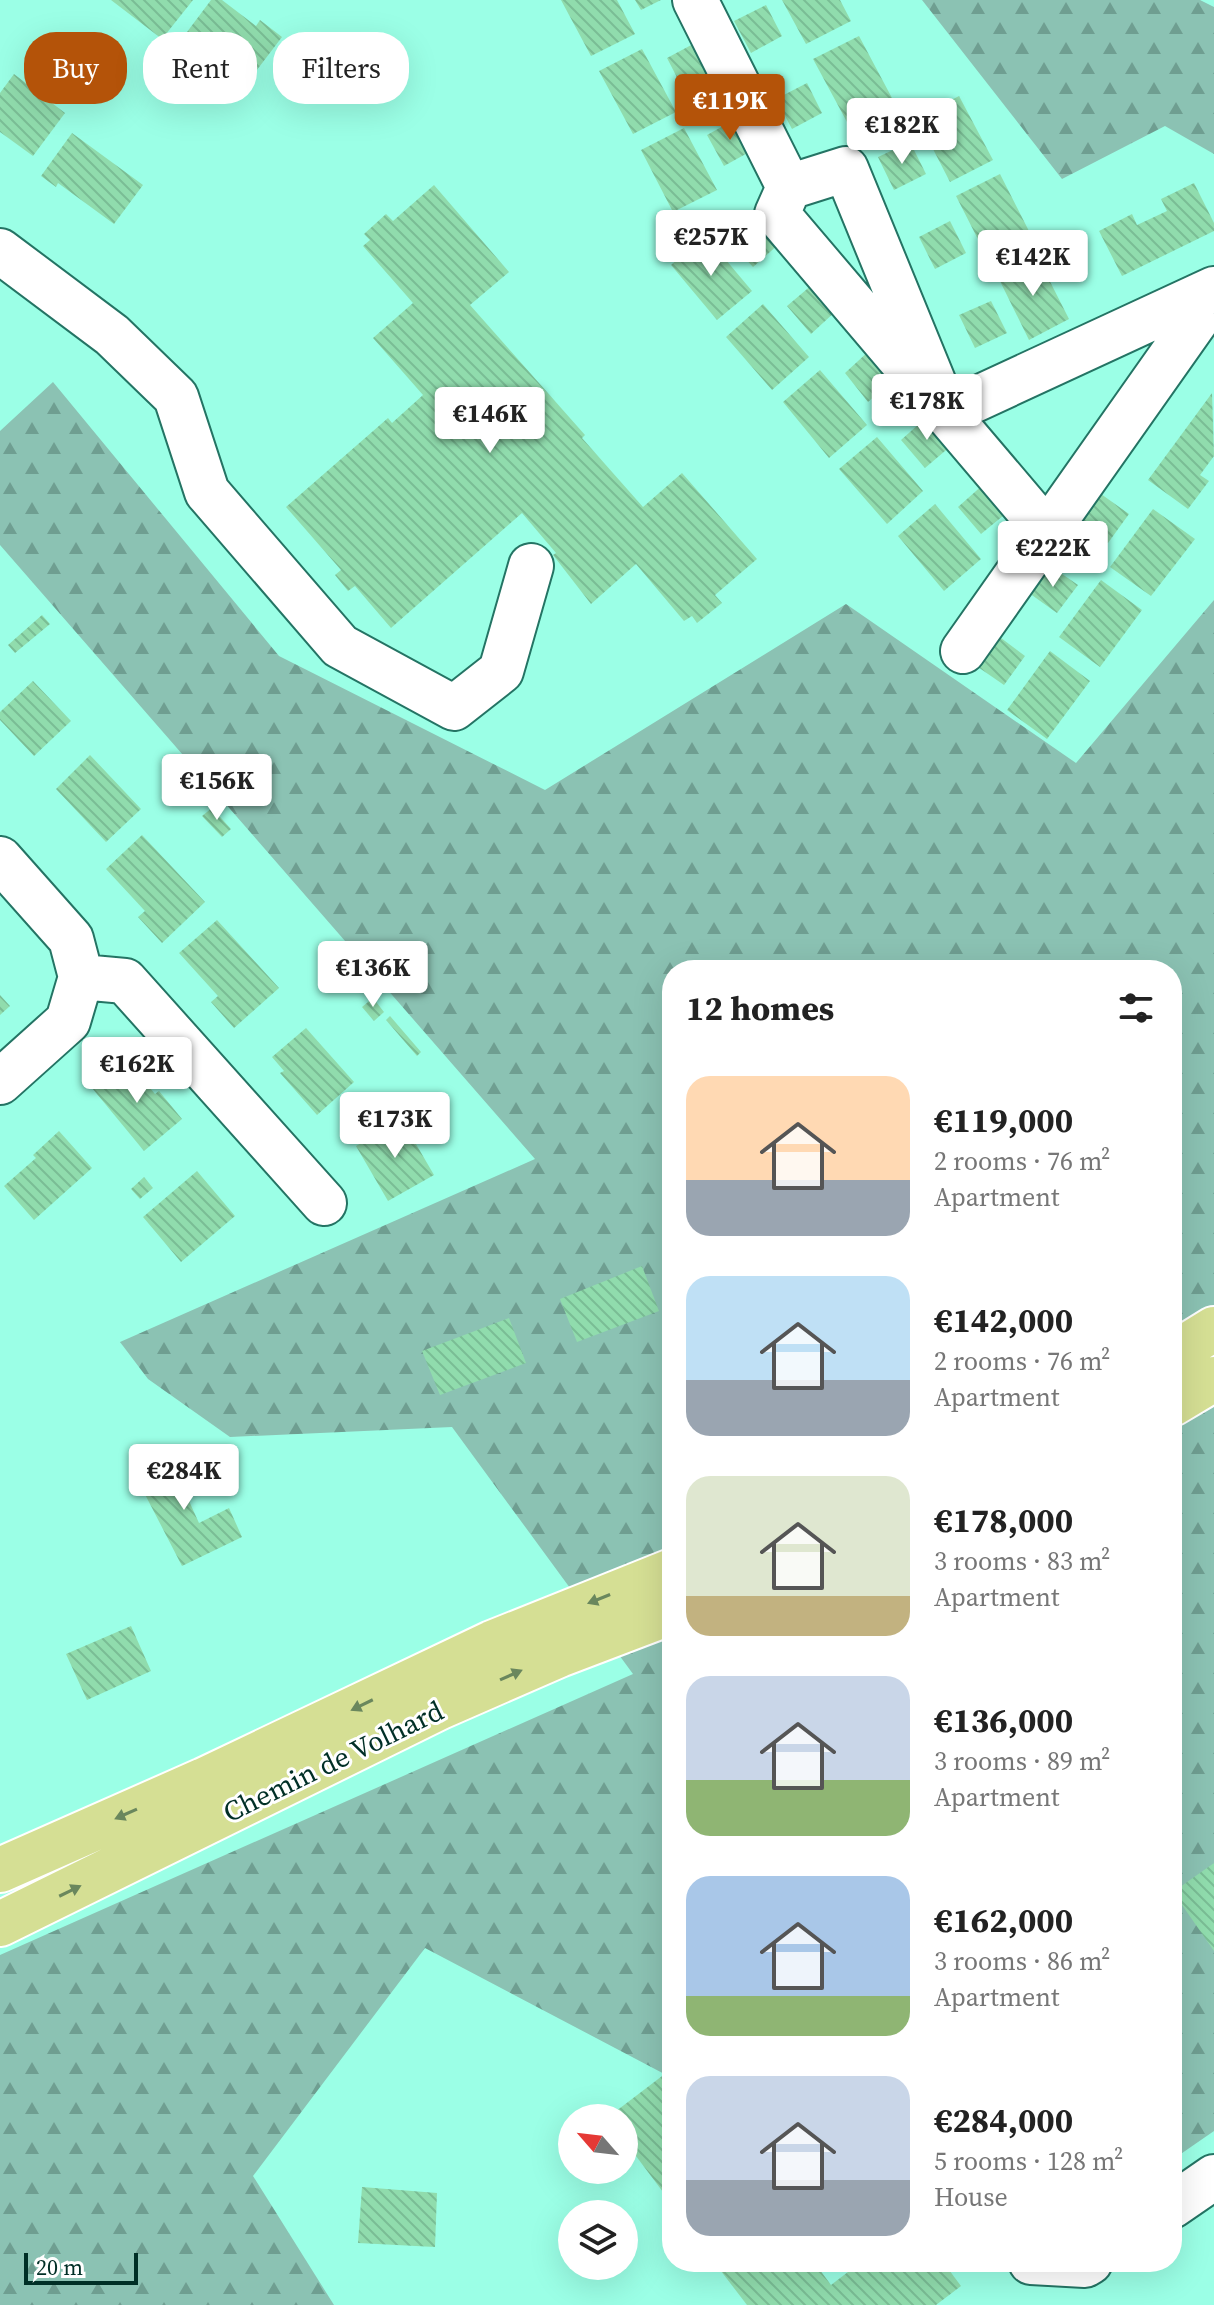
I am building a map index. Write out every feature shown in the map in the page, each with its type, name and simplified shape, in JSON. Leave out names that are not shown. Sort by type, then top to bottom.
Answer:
[{"type":"main road","points":[[1182,1349],[1214,1329]]},
{"type":"main road","points":[[1182,1398],[1214,1379]]},
{"type":"main road","name":"Chemin de Volhard","points":[[0,1870],[204,1780],[492,1643],[662,1575]]},
{"type":"main road","name":"Chemin de Volhard","points":[[0,1924],[440,1707],[559,1655],[662,1616]]},
{"type":"street","points":[[695,0],[789,187]]},
{"type":"street","points":[[946,413],[846,169],[789,187],[777,214],[946,413],[1048,533]]},
{"type":"street","points":[[0,251],[112,335],[176,397],[207,492],[340,646],[454,708],[501,671],[531,566]]},
{"type":"street","points":[[946,413],[1214,289]]},
{"type":"street","points":[[963,651],[1214,295]]},
{"type":"street","points":[[0,859],[71,939],[81,977],[68,1021],[0,1082]]},
{"type":"street","points":[[81,977],[125,981],[324,1203]]},
{"type":"street","points":[[1182,2199],[1214,2177]]},
{"type":"green space","points":[[922,0],[1200,0],[1214,7],[1214,154],[1165,126],[1062,179]]},
{"type":"green space","points":[[53,382],[279,656],[545,790],[846,604],[1076,763],[1214,600],[1214,2131],[1182,2153],[1182,960],[662,960],[662,2073],[425,1948],[253,2176],[334,2305],[0,2305],[0,1955],[633,1674],[452,1427],[230,1437],[148,1379],[120,1342],[535,1159],[0,545],[0,431]]},
{"type":"building","points":[[111,0],[193,0],[168,32],[153,32]]},
{"type":"building","points":[[211,0],[222,0],[256,26],[260,20],[276,32],[273,32],[273,49],[257,70],[257,32],[187,32]]},
{"type":"building","points":[[561,0],[617,0],[635,34],[591,56]]},
{"type":"building","points":[[635,0],[661,0],[641,10]]},
{"type":"building","points":[[782,0],[840,0],[851,21],[806,44]]},
{"type":"building","points":[[766,5],[782,36],[751,53],[734,21]]},
{"type":"building","points":[[859,36],[892,98],[847,122],[813,59]]},
{"type":"building","points":[[695,43],[712,74],[683,89],[667,58]]},
{"type":"building","points":[[642,49],[676,112],[633,134],[599,71]]},
{"type":"building","points":[[14,74],[24,82],[24,104],[53,104],[65,113],[33,156],[0,132],[0,93]]},
{"type":"building","points":[[807,83],[822,113],[792,129],[776,99]]},
{"type":"building","points":[[959,96],[993,160],[950,182],[917,118]]},
{"type":"building","points":[[736,119],[753,150],[724,166],[707,135]]},
{"type":"building","points":[[684,128],[717,190],[673,212],[641,150]]},
{"type":"building","points":[[72,133],[143,185],[114,224],[58,183],[56,187],[41,176]]},
{"type":"building","points":[[910,142],[926,174],[894,190],[878,157]]},
{"type":"building","points":[[1000,174],[1033,239],[989,261],[956,196]]},
{"type":"building","points":[[1194,183],[1214,223],[1214,231],[1122,276],[1099,231],[1132,214],[1137,225],[1167,211],[1161,199]]},
{"type":"building","points":[[434,185],[509,272],[470,305],[585,435],[582,438],[643,507],[682,473],[757,559],[715,595],[722,603],[697,623],[692,616],[684,621],[636,564],[591,604],[553,555],[556,553],[522,513],[391,628],[355,586],[348,591],[335,575],[341,570],[286,507],[388,418],[392,423],[423,395],[373,338],[413,303],[363,246],[370,240],[364,234],[386,214],[393,221]]},
{"type":"building","points":[[755,218],[779,244],[753,267],[729,241]]},
{"type":"building","points":[[950,221],[966,253],[935,269],[919,237]]},
{"type":"building","points":[[705,235],[752,291],[717,320],[671,265]]},
{"type":"building","points":[[1037,256],[1069,319],[1029,340],[997,275]]},
{"type":"building","points":[[813,284],[836,311],[811,334],[787,306]]},
{"type":"building","points":[[991,301],[1007,333],[975,348],[959,315]]},
{"type":"building","points":[[763,304],[809,357],[772,390],[726,337]]},
{"type":"building","points":[[870,350],[895,378],[868,402],[845,373]]},
{"type":"building","points":[[820,370],[867,425],[829,458],[783,402]]},
{"type":"building","points":[[1212,393],[1214,456],[1200,475],[1209,481],[1188,509],[1148,480]]},
{"type":"building","points":[[928,416],[952,445],[925,468],[901,440]]},
{"type":"building","points":[[877,437],[923,491],[887,524],[839,469]]},
{"type":"building","points":[[985,483],[1009,511],[981,534],[958,507]]},
{"type":"building","points":[[1101,494],[1129,514],[1108,543],[1080,522]]},
{"type":"building","points":[[935,504],[981,559],[944,591],[898,536]]},
{"type":"building","points":[[1153,509],[1195,539],[1151,596],[1110,567]]},
{"type":"building","points":[[1049,565],[1078,585],[1057,613],[1029,593]]},
{"type":"building","points":[[1101,580],[1142,610],[1100,667],[1059,637]]},
{"type":"building","points":[[42,615],[50,624],[15,653],[8,645]]},
{"type":"building","points":[[997,635],[1025,656],[1004,685],[975,665]]},
{"type":"building","points":[[1050,651],[1090,681],[1047,739],[1007,710]]},
{"type":"building","points":[[33,681],[71,721],[34,756],[0,720],[0,712]]},
{"type":"building","points":[[90,755],[141,809],[106,842],[56,789]]},
{"type":"building","points":[[212,808],[231,829],[222,837],[202,816]]},
{"type":"building","points":[[142,835],[205,902],[162,943],[138,917],[145,911],[106,869]]},
{"type":"building","points":[[217,920],[279,988],[234,1028],[211,1002],[218,996],[179,953]]},
{"type":"building","points":[[0,995],[10,1006],[0,1015]]},
{"type":"building","points":[[373,998],[384,1012],[374,1021],[362,1007]]},
{"type":"building","points":[[390,1016],[421,1052],[417,1056],[386,1020]]},
{"type":"building","points":[[306,1028],[354,1082],[317,1115],[280,1073],[284,1071],[272,1057]]},
{"type":"building","points":[[126,1059],[155,1094],[159,1091],[182,1119],[144,1151],[92,1088]]},
{"type":"building","points":[[402,1120],[434,1175],[388,1201],[356,1146]]},
{"type":"building","points":[[59,1131],[92,1168],[34,1220],[4,1186],[36,1158],[33,1155]]},
{"type":"building","points":[[197,1171],[235,1216],[181,1262],[143,1217]]},
{"type":"building","points":[[144,1177],[153,1188],[140,1199],[131,1189]]},
{"type":"building","points":[[642,1266],[659,1311],[577,1342],[560,1299]]},
{"type":"building","points":[[509,1318],[526,1363],[440,1395],[422,1351]]},
{"type":"building","points":[[178,1453],[194,1485],[184,1490],[199,1523],[229,1508],[242,1537],[182,1566],[135,1475]]},
{"type":"building","points":[[131,1626],[151,1671],[87,1700],[66,1654]]},
{"type":"building","points":[[1214,1863],[1214,1951],[1182,1905],[1182,1886]]},
{"type":"building","points":[[662,2076],[662,2191],[638,2159],[638,2104],[625,2104]]},
{"type":"building","points":[[362,2187],[437,2193],[435,2247],[358,2243]]},
{"type":"building","points":[[722,2272],[821,2272],[831,2285],[848,2272],[950,2272],[961,2286],[936,2305],[747,2305]]}]
